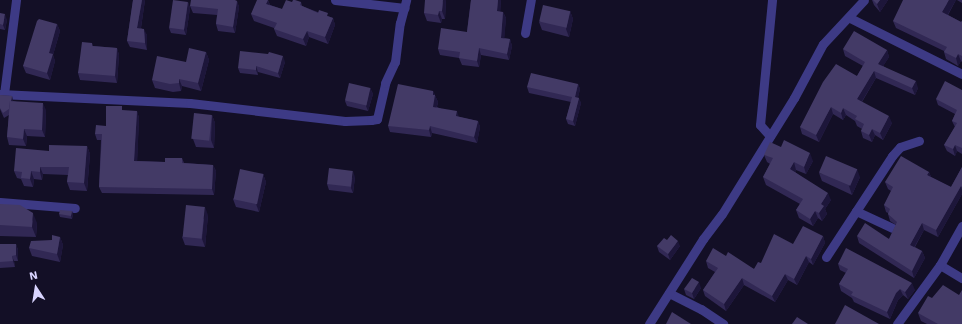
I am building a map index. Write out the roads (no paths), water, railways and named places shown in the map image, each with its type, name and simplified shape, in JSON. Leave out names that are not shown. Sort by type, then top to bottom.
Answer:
[{"type":"street","points":[[16,0],[2,94],[190,103],[345,121],[376,119],[385,83],[395,62],[400,23],[405,4],[335,0]]},
{"type":"street","points":[[524,33],[531,0]]},
{"type":"street","points":[[770,136],[760,125],[772,0]]},
{"type":"street","points":[[649,324],[770,136],[824,44],[850,18],[864,0]]},
{"type":"street","points":[[850,18],[962,74]]},
{"type":"street","points":[[826,257],[892,156],[900,147],[919,141]]},
{"type":"street","points":[[0,202],[75,208]]},
{"type":"street","points":[[856,211],[892,228]]},
{"type":"street","points":[[897,324],[940,265],[962,226]]},
{"type":"street","points":[[940,265],[962,278]]},
{"type":"street","points":[[669,293],[701,309],[723,324]]}]
